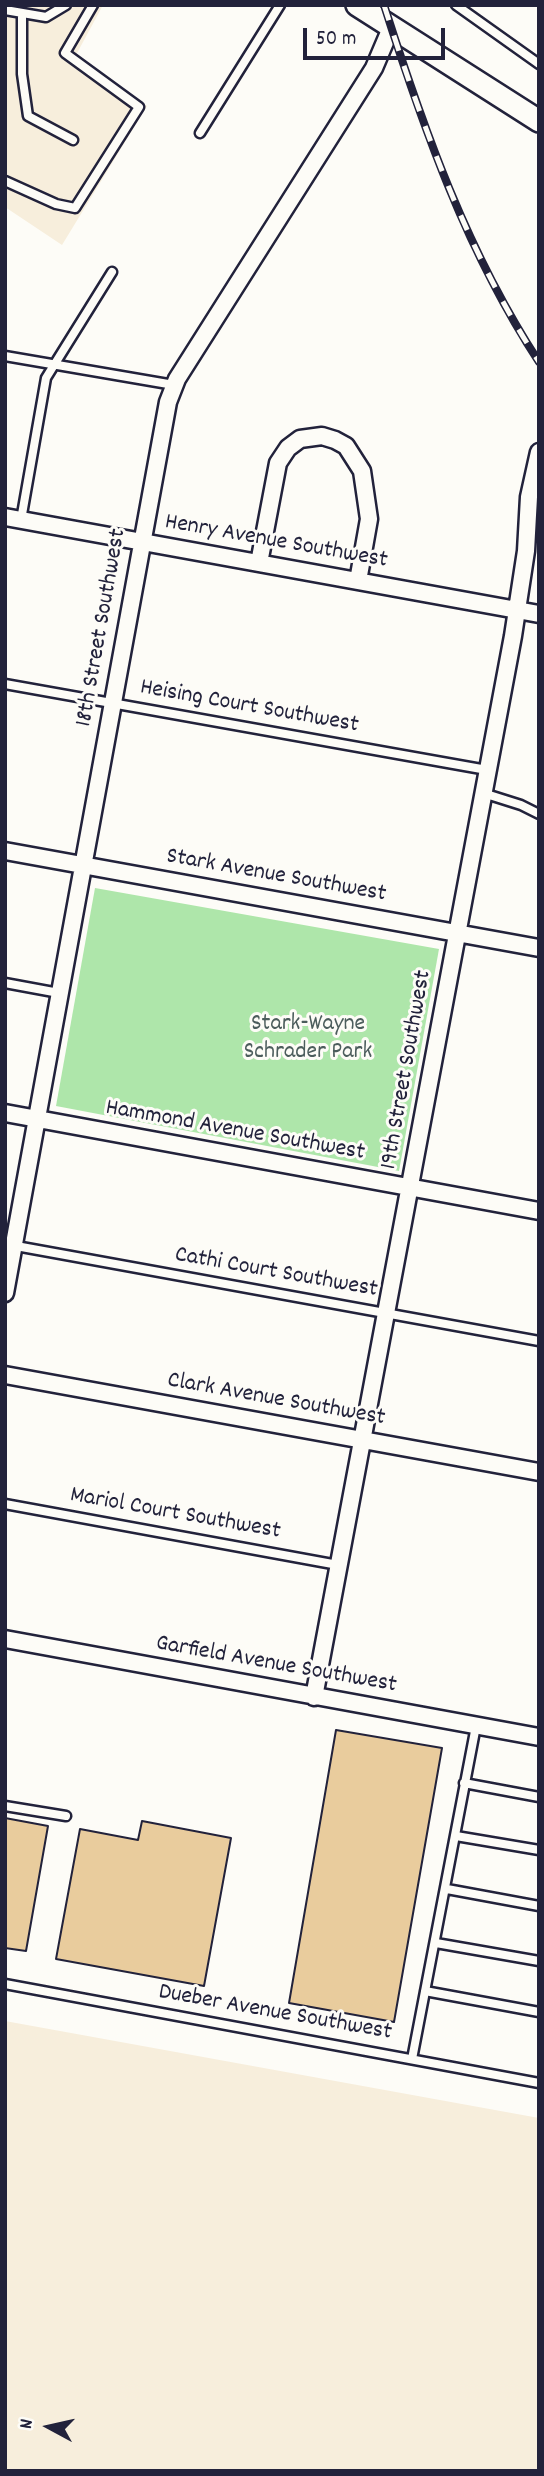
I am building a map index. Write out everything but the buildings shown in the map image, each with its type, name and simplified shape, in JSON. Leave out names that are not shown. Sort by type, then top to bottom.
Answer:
[{"type":"main road","points":[[357,5],[539,121]]},
{"type":"street","name":"18th Street Southwest","points":[[5,1293],[9,1245],[37,1119],[168,402],[174,385],[374,68],[391,28]]},
{"type":"street","points":[[260,563],[278,463],[288,448],[300,439],[322,436],[341,443],[351,452],[362,471],[369,519],[358,581]]},
{"type":"street","name":"19th Street Southwest","points":[[314,1696],[517,610],[526,551],[529,497],[539,452]]},
{"type":"street","name":"Henry Avenue Southwest","points":[[13,518],[539,614]]},
{"type":"street","name":"Stark Avenue Southwest","points":[[5,851],[539,948]]},
{"type":"street","name":"Hammond Avenue Southwest","points":[[5,1113],[539,1210]]},
{"type":"street","name":"Clark Avenue Southwest","points":[[5,1375],[539,1472]]},
{"type":"street","name":"Garfield Avenue Southwest","points":[[5,1639],[539,1737]]},
{"type":"lane","points":[[5,10],[46,17],[66,5]]},
{"type":"lane","points":[[5,181],[56,204],[75,208],[139,107],[65,53],[93,5]]},
{"type":"lane","points":[[200,133],[280,5]]},
{"type":"lane","points":[[456,5],[539,64]]},
{"type":"lane","points":[[22,13],[22,74],[28,116],[73,140]]},
{"type":"lane","points":[[13,518],[46,378],[112,272]]},
{"type":"lane","points":[[5,356],[174,385]]},
{"type":"lane","name":"Heising Court Southwest","points":[[5,684],[487,770]]},
{"type":"lane","points":[[482,793],[521,805],[539,814]]},
{"type":"lane","points":[[5,983],[59,993]]},
{"type":"lane","name":"Cathi Court Southwest","points":[[9,1245],[539,1341]]},
{"type":"lane","name":"Mariol Court Southwest","points":[[5,1504],[338,1564]]},
{"type":"lane","points":[[412,2059],[447,1889],[476,1726]]},
{"type":"lane","points":[[464,1783],[539,1797]]},
{"type":"lane","points":[[5,1806],[66,1816]]},
{"type":"lane","points":[[456,1836],[539,1850]]},
{"type":"lane","points":[[447,1889],[539,1906]]},
{"type":"lane","points":[[436,1943],[539,1961]]},
{"type":"lane","name":"Dueber Avenue Southwest","points":[[5,1984],[539,2082]]},
{"type":"lane","points":[[425,1991],[539,2012]]},
{"type":"shaded area","points":[[5,5],[103,5],[76,55],[147,106],[62,245],[5,207]]},
{"type":"shaded area","points":[[5,2021],[539,2118],[539,2471],[5,2471]]},
{"type":"green space","name":"Stark-Wayne Schrader Park","points":[[95,888],[439,949],[399,1171],[56,1106]]},
{"type":"railway","points":[[384,5],[449,189],[490,277],[539,362]]}]
